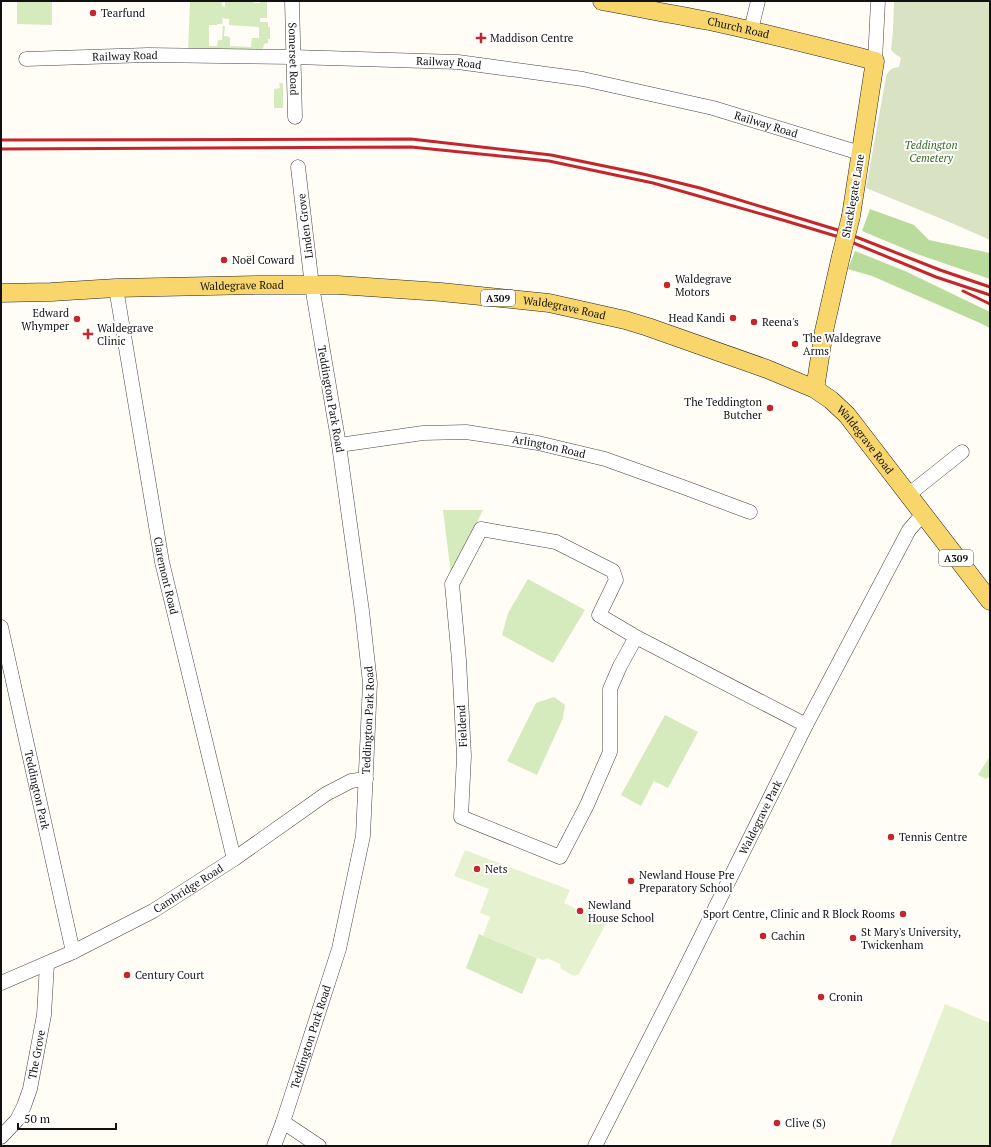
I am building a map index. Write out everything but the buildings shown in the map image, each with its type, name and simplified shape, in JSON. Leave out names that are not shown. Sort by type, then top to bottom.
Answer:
[{"type":"main road","name":"Church Road","points":[[602,1],[751,30],[812,44],[874,61]]},
{"type":"main road","name":"Shacklegate Lane","points":[[815,389],[824,331],[851,216],[874,61]]},
{"type":"main road","name":"Waldegrave Road","points":[[1,293],[116,288],[338,285],[441,292],[549,303],[648,327],[767,369],[815,389],[830,400],[847,415],[990,601]]},
{"type":"street","name":"Somerset Road","points":[[292,1],[295,117]]},
{"type":"street","points":[[751,30],[758,1]]},
{"type":"street","name":"Shacklegate Lane","points":[[874,61],[878,1]]},
{"type":"street","name":"Railway Road","points":[[26,59],[148,55],[294,57],[458,62],[583,79],[713,108],[860,153]]},
{"type":"street","name":"Linden Grove","points":[[298,167],[312,286]]},
{"type":"street","name":"Teddington Park Road","points":[[274,1146],[339,949],[363,836],[366,778],[370,683],[362,611],[339,445],[312,286]]},
{"type":"street","name":"Claremont Road","points":[[116,288],[162,562],[234,859]]},
{"type":"street","name":"Arlington Road","points":[[339,445],[423,433],[466,432],[538,443],[605,459],[750,512]]},
{"type":"street","points":[[908,495],[962,452]]},
{"type":"street","name":"Waldegrave Park","points":[[595,1146],[806,725],[909,530],[923,514]]},
{"type":"street","name":"Fieldend","points":[[636,637],[620,666],[610,689],[610,752],[587,805],[560,858],[461,817],[464,756],[459,660],[452,584],[482,529],[556,542],[613,571],[616,580],[599,614],[636,637],[806,725]]},
{"type":"street","name":"Teddington Park","points":[[1,627],[73,952]]},
{"type":"street","name":"Cambridge Road","points":[[1,983],[73,952],[153,911],[234,859],[326,794],[351,781],[366,778]]},
{"type":"street","name":"The Grove","points":[[1,1137],[17,1120],[30,1089],[44,1015],[47,964]]},
{"type":"street","points":[[283,1122],[319,1146]]},
{"type":"green space","points":[[17,1],[52,1],[52,25],[17,24]]},
{"type":"green space","points":[[190,1],[222,1],[222,6],[225,7],[225,1],[254,1],[254,3],[260,3],[260,1],[267,1],[267,18],[260,18],[260,22],[268,22],[268,27],[270,27],[270,39],[268,39],[268,43],[264,44],[263,49],[188,50]],"holes":[[[222,18],[229,19],[229,25],[259,27],[259,38],[252,38],[251,47],[230,46],[230,37],[224,36],[225,26],[223,25],[222,40],[218,40],[217,46],[209,46],[209,25],[223,24]]]},
{"type":"green space","name":"Teddington Cemetery","points":[[894,1],[990,1],[990,240],[866,188],[886,77],[891,70],[899,67],[901,58],[891,50]]},
{"type":"green space","points":[[279,83],[283,83],[283,108],[274,108],[274,89],[280,88]]},
{"type":"green space","points":[[870,209],[914,225],[929,240],[990,253],[990,279],[917,254],[862,231]]},
{"type":"green space","points":[[855,251],[905,271],[990,312],[990,328],[872,276],[848,269]]},
{"type":"green space","points":[[443,510],[483,510],[451,574]]},
{"type":"green space","points":[[528,579],[585,610],[553,663],[502,635],[508,613]]},
{"type":"green space","points":[[554,697],[565,705],[563,718],[537,775],[507,761],[536,703]]},
{"type":"green space","points":[[665,715],[698,732],[668,788],[654,781],[641,806],[621,795]]},
{"type":"green space","points":[[990,756],[990,776],[986,779],[978,775]]},
{"type":"green space","points":[[465,850],[570,890],[564,903],[585,913],[588,908],[609,918],[579,974],[574,976],[561,969],[560,964],[547,958],[543,960],[483,936],[490,917],[480,913],[489,889],[454,876]]},
{"type":"green space","points":[[479,934],[537,958],[522,994],[466,968]]},
{"type":"green space","points":[[945,1004],[990,1023],[990,1146],[890,1146]]},
{"type":"railway","points":[[1,140],[411,139],[551,155],[643,174],[700,188],[841,231],[940,270],[990,287]]},
{"type":"railway","points":[[1,149],[411,147],[549,161],[653,183],[839,237],[936,277],[990,295]]},
{"type":"railway","points":[[963,291],[990,304]]},
{"type":"place","name":"Tearfund","points":[[93,13]]},
{"type":"place","name":"Maddison Centre","points":[[481,38]]},
{"type":"place","name":"Noël Coward","points":[[224,260]]},
{"type":"place","name":"Waldegrave Motors","points":[[667,285]]},
{"type":"place","name":"Head Kandi","points":[[733,318]]},
{"type":"place","name":"Edward Whymper","points":[[77,319]]},
{"type":"place","name":"Reena's","points":[[754,322]]},
{"type":"place","name":"Waldegrave Clinic","points":[[88,334]]},
{"type":"place","name":"The Waldegrave Arms","points":[[795,344]]},
{"type":"place","name":"The Teddington Butcher","points":[[770,408]]},
{"type":"place","name":"Tennis Centre","points":[[891,837]]},
{"type":"place","name":"Nets","points":[[477,869]]},
{"type":"place","name":"Newland House Pre Preparatory School","points":[[631,881]]},
{"type":"place","name":"Newland House School","points":[[580,911]]},
{"type":"place","name":"Sport Centre, Clinic and R Block Rooms","points":[[903,914]]},
{"type":"place","name":"Cachin","points":[[763,936]]},
{"type":"place","name":"St Mary's University, Twickenham","points":[[853,938]]},
{"type":"place","name":"Century Court","points":[[127,975]]},
{"type":"place","name":"Cronin","points":[[821,997]]},
{"type":"place","name":"Clive (S)","points":[[777,1123]]}]
